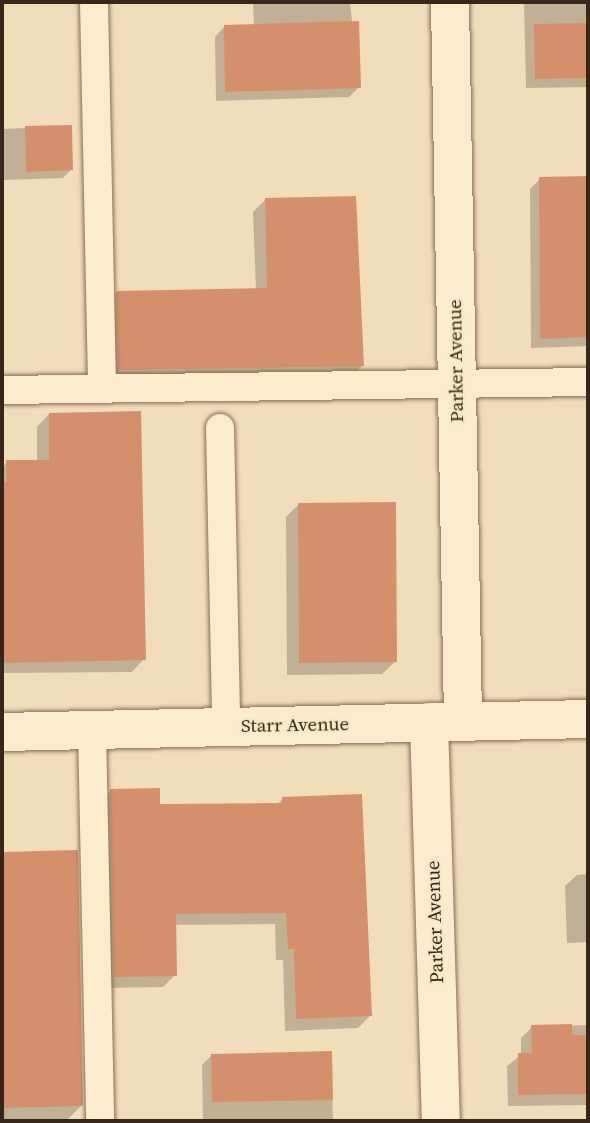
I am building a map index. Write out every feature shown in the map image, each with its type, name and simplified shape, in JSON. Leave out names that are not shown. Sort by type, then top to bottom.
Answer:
[{"type":"street","name":"Parker Avenue","points":[[441,1121],[446,722],[457,384],[450,2]]},
{"type":"street","name":"Starr Avenue","points":[[2,732],[588,719]]},
{"type":"lane","points":[[94,2],[102,388]]},
{"type":"lane","points":[[2,390],[588,382]]},
{"type":"lane","points":[[220,428],[226,726]]},
{"type":"lane","points":[[92,730],[100,1121]]},
{"type":"building","points":[[359,21],[361,88],[225,92],[224,25]]},
{"type":"building","points":[[588,23],[588,78],[535,79],[534,24]]},
{"type":"building","points":[[72,125],[73,170],[26,172],[25,126]]},
{"type":"building","points":[[588,176],[588,337],[540,339],[539,177]]},
{"type":"building","points":[[356,196],[364,366],[118,370],[117,291],[267,288],[265,198]]},
{"type":"building","points":[[141,411],[146,660],[2,663],[2,482],[7,482],[6,460],[49,460],[49,413]]},
{"type":"building","points":[[396,502],[397,662],[299,663],[298,503]]},
{"type":"building","points":[[160,788],[160,804],[282,803],[282,797],[362,794],[372,1016],[296,1019],[294,949],[288,949],[286,913],[176,914],[177,976],[114,977],[110,789]]},
{"type":"building","points":[[78,850],[83,1106],[2,1108],[2,852]]},
{"type":"building","points":[[572,1024],[572,1035],[588,1035],[588,1094],[518,1095],[518,1053],[532,1053],[531,1025]]},
{"type":"building","points":[[332,1051],[333,1100],[212,1102],[211,1054]]}]
